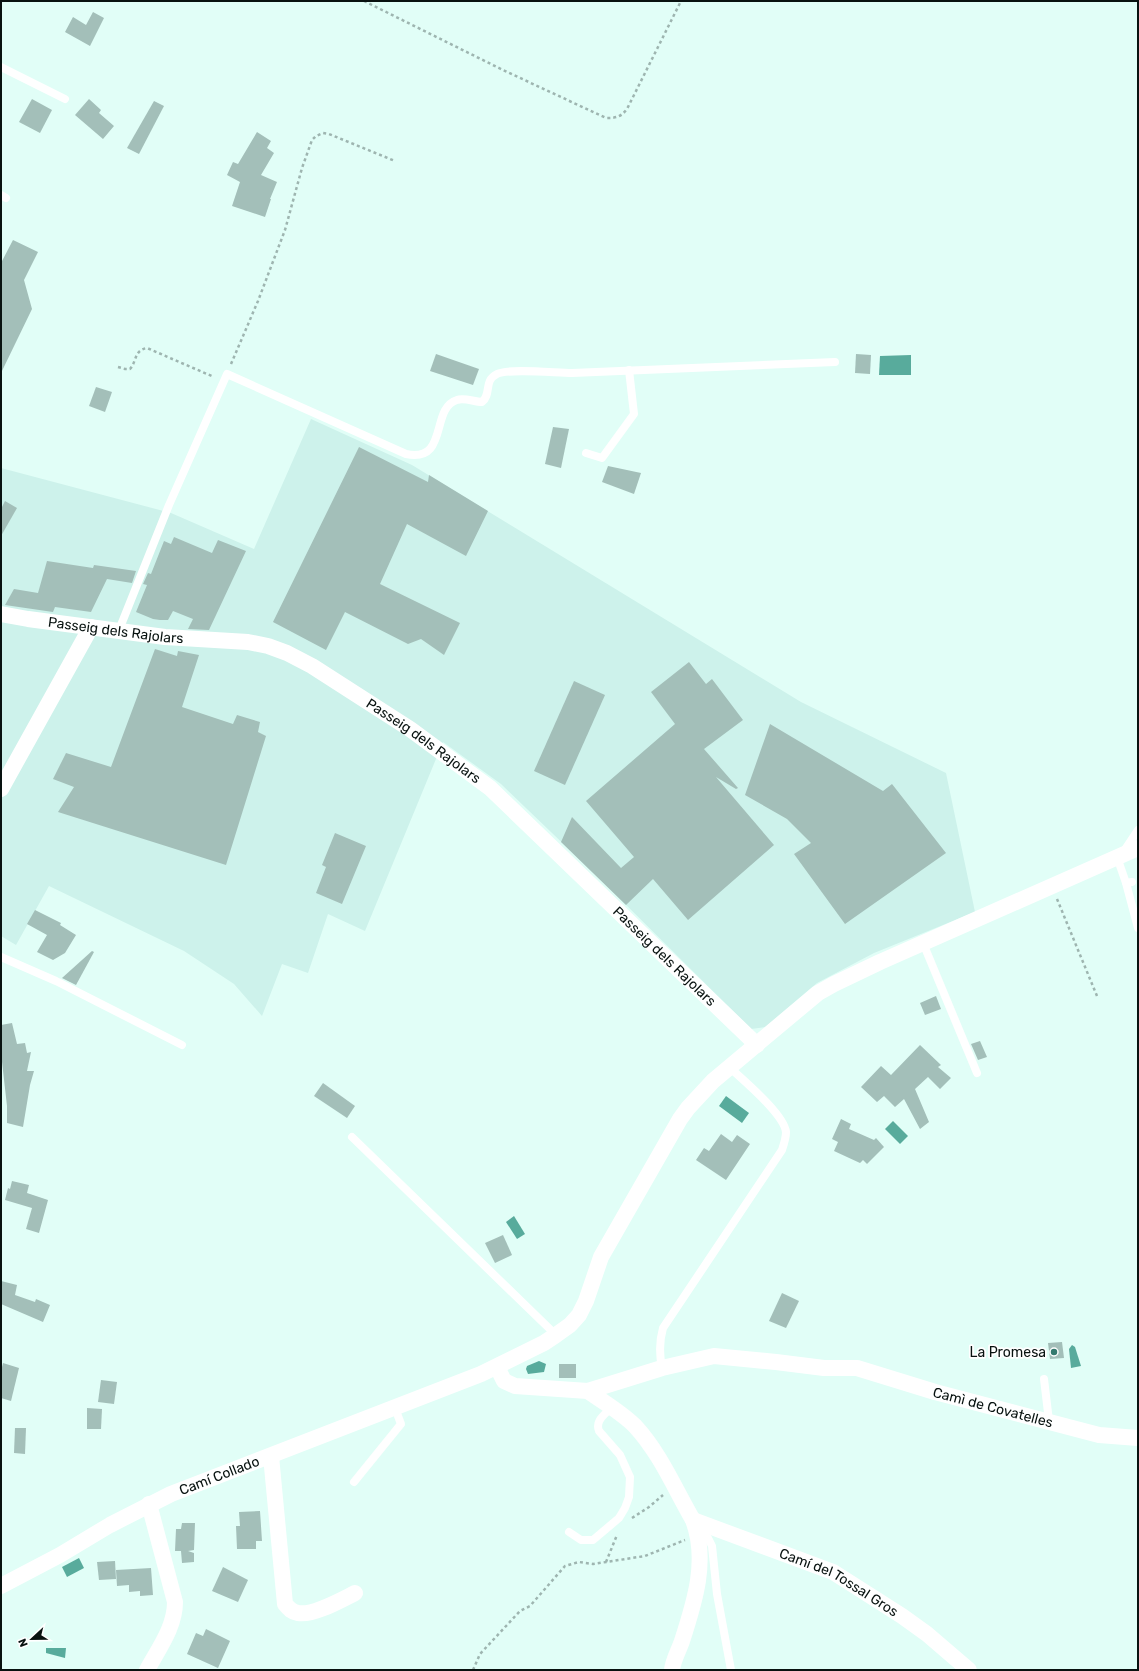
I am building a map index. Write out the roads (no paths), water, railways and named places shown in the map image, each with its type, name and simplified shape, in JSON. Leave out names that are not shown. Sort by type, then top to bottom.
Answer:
[{"type":"street","name":"Passeig dels Rajolars","points":[[1,614],[28,619],[165,637],[248,642],[268,646],[287,653],[312,666],[403,725],[490,788],[757,1045]]},
{"type":"street","points":[[1,789],[91,627]]},
{"type":"street","name":"Camí Collado","points":[[1,1586],[53,1559],[110,1525],[171,1494],[497,1367],[556,1335],[570,1325],[579,1315],[586,1301],[601,1257],[680,1119],[699,1096],[729,1067],[818,993],[834,984],[1138,848]]},
{"type":"street","name":"Camì de Covatelles","points":[[588,1391],[662,1368],[714,1356],[824,1368],[863,1369],[935,1392],[1049,1421],[1099,1436],[1138,1438]]},
{"type":"street","points":[[497,1367],[504,1381],[515,1386],[588,1391],[628,1420],[643,1436],[660,1461],[696,1528],[701,1558],[699,1578],[672,1670]]},
{"type":"street","points":[[271,1456],[285,1604],[291,1611],[299,1614],[308,1613],[355,1593]]},
{"type":"street","points":[[147,1670],[171,1625],[175,1613],[175,1602],[149,1504]]},
{"type":"street","name":"Camí del Tossal Gros","points":[[696,1528],[833,1572],[902,1616],[927,1634],[969,1670]]},
{"type":"lane","points":[[1,67],[65,99]]},
{"type":"lane","points":[[119,630],[169,505],[227,374],[406,454],[415,456],[430,448],[435,441],[445,409],[450,404],[458,399],[482,402],[487,394],[488,384],[492,378],[498,374],[510,372],[570,373],[835,362]]},
{"type":"lane","points":[[586,453],[602,458],[634,414],[630,370]]},
{"type":"lane","points":[[1138,830],[1119,856],[1129,882],[1138,928]]},
{"type":"lane","points":[[923,943],[977,1073]]},
{"type":"lane","points":[[1,957],[56,981],[182,1045]]},
{"type":"lane","points":[[662,1368],[659,1354],[659,1342],[663,1328],[782,1150],[785,1140],[786,1131],[779,1117],[729,1067]]},
{"type":"lane","points":[[352,1136],[556,1335]]},
{"type":"lane","points":[[1044,1379],[1049,1421]]},
{"type":"lane","points":[[354,1482],[401,1424],[395,1408]]},
{"type":"lane","points":[[569,1532],[581,1540],[593,1540],[619,1518],[625,1508],[629,1496],[630,1477],[620,1455],[599,1431],[597,1426],[598,1422],[611,1408]]},
{"type":"lane","points":[[696,1528],[708,1538],[712,1546],[717,1594],[731,1670]]},
{"type":"place","name":"La Promesa","points":[[1054,1352]]}]
